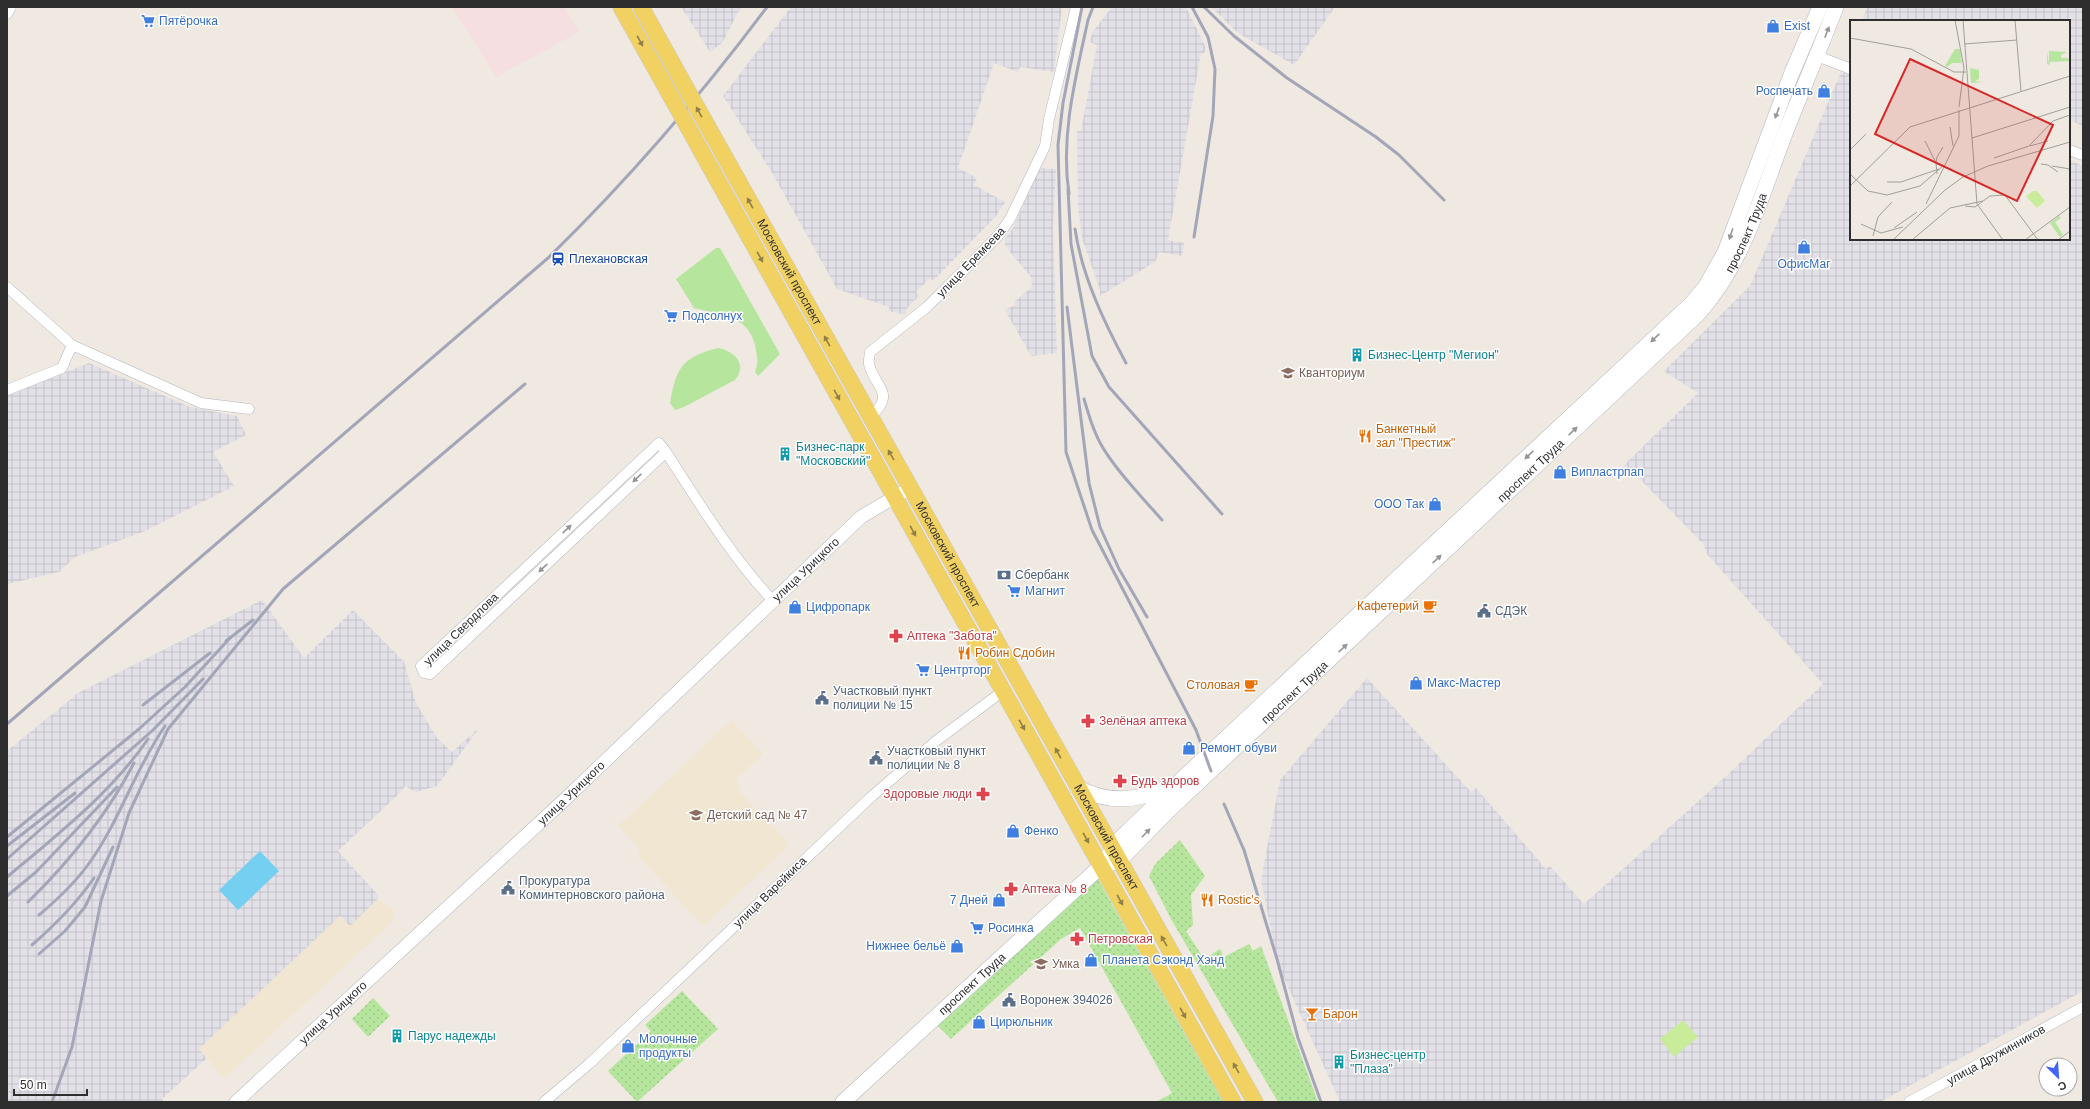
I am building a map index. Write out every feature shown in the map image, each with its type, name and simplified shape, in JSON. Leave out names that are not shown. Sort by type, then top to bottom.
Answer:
[{"type":"main road","name":"Московский проспект","points":[[621,7],[894,498],[1233,1102]]},
{"type":"main road","name":"Московский проспект","points":[[641,7],[870,418],[1255,1102]]},
{"type":"main road","name":"проспект Труда","points":[[843,1102],[1101,866],[1172,807],[1606,392],[1691,304],[1706,286],[1725,252],[1801,50],[1820,7]]},
{"type":"main road","name":"проспект Труда","points":[[1116,855],[1120,839],[1180,781],[1606,392],[1698,314],[1715,294],[1732,268],[1742,249],[1786,131],[1836,7]]},
{"type":"main road","points":[[1801,50],[1817,56]]},
{"type":"main road","points":[[1077,787],[1089,794],[1117,800],[1134,799],[1154,794],[1180,781]]},
{"type":"street","points":[[7,14],[11,7]]},
{"type":"street","name":"улица Еремеева","points":[[870,418],[878,410],[883,401],[882,391],[868,364],[870,352],[927,307],[998,236],[1010,219],[1027,186],[1045,146],[1076,7]]},
{"type":"street","points":[[1817,56],[1850,69]]},
{"type":"street","points":[[2070,150],[2083,155]]},
{"type":"street","points":[[7,287],[72,345],[201,403],[249,409]]},
{"type":"street","points":[[7,390],[62,368],[72,345]]},
{"type":"street","name":"улица Свердлова","points":[[659,443],[666,452],[430,674],[424,672],[421,666],[659,443]]},
{"type":"street","points":[[666,452],[712,524],[751,576],[774,601]]},
{"type":"street","name":"улица Урицкого","points":[[236,1102],[555,808],[862,518],[910,488]]},
{"type":"street","name":"улица Варейкиса","points":[[544,1102],[589,1064],[871,797],[927,748],[1003,691]]},
{"type":"street","name":"улица Дружинников","points":[[1909,1102],[2083,1007]]},
{"type":"shaded area","points":[[452,7],[565,7],[579,32],[496,77]]},
{"type":"shaded area","points":[[681,7],[741,7],[722,43],[710,52]]},
{"type":"shaded area","points":[[791,7],[1062,7],[1054,72],[1020,67],[1018,72],[994,63],[958,168],[977,178],[974,185],[1005,202],[996,216],[933,281],[930,278],[916,292],[919,296],[907,308],[905,315],[888,311],[889,307],[837,289],[771,171],[723,96]]},
{"type":"shaded area","points":[[1112,7],[1186,7],[1206,48],[1204,53],[1201,53],[1168,240],[1184,243],[1182,256],[1159,252],[1155,262],[1100,296],[1100,290],[1082,238],[1078,207],[1077,131],[1081,131],[1097,45],[1089,42],[1094,30]]},
{"type":"shaded area","points":[[1211,7],[1335,7],[1294,65],[1238,33]]},
{"type":"shaded area","points":[[1867,7],[2083,7],[2083,126],[2070,120],[2070,20],[1862,20]]},
{"type":"shaded area","points":[[1841,72],[1850,75],[1850,240],[2070,240],[2070,160],[2083,166],[2083,991],[1880,1102],[1340,1102],[1278,965],[1261,880],[1280,780],[1367,678],[1471,792],[1476,788],[1546,869],[1550,866],[1584,904],[1723,779],[1823,684],[1706,553],[1704,545],[1640,479],[1632,475],[1623,466],[1698,393],[1664,371],[1750,286]]},
{"type":"shaded area","points":[[1040,168],[1056,169],[1053,229],[1057,353],[1031,356],[1005,310],[1015,305],[1015,301],[1032,287],[1031,277],[1005,246],[1005,238],[1012,230]]},
{"type":"shaded area","points":[[89,363],[190,407],[237,416],[246,435],[213,452],[234,486],[145,531],[75,557],[59,572],[7,584],[7,395]]},
{"type":"shaded area","points":[[262,600],[304,658],[353,610],[404,662],[416,703],[437,738],[452,752],[479,728],[437,786],[416,792],[405,786],[401,792],[338,851],[378,895],[378,899],[350,927],[341,916],[199,1049],[207,1058],[162,1099],[164,1102],[7,1102],[7,751],[78,693]]},
{"type":"shaded area","name":"Детский сад № 47","points":[[731,721],[763,754],[735,780],[741,787],[738,790],[790,845],[703,926],[637,855],[641,851],[618,826]]},
{"type":"shaded area","points":[[378,899],[395,912],[391,923],[224,1079],[199,1049],[340,916],[350,926]]},
{"type":"green space","points":[[716,248],[720,248],[780,354],[758,376],[755,372],[757,356],[755,345],[746,328],[732,318],[694,308],[676,279]]},
{"type":"green space","points":[[718,348],[734,355],[740,364],[739,374],[735,380],[684,407],[675,410],[670,403],[678,373],[689,360],[696,355]]},
{"type":"green space","points":[[1180,840],[1205,876],[1191,895],[1193,925],[1186,931],[1204,959],[1220,949],[1224,957],[1249,944],[1253,951],[1261,946],[1318,1102],[1278,1102],[1171,919],[1149,876],[1155,864]]},
{"type":"green space","points":[[1098,879],[1223,1102],[1156,1102],[1172,1093],[1080,928],[1061,939],[951,1039],[935,1023]]},
{"type":"green space","points":[[682,991],[718,1029],[637,1102],[608,1071],[651,1031],[645,1025]]},
{"type":"green space","points":[[373,998],[390,1016],[368,1037],[352,1019]]},
{"type":"green space","points":[[1683,1020],[1698,1037],[1674,1057],[1660,1039]]},
{"type":"water","points":[[260,851],[279,871],[238,910],[219,890]]},
{"type":"railway","points":[[7,724],[548,258],[606,199],[690,105],[767,7]]},
{"type":"railway","points":[[1082,7],[1063,103],[1058,145],[1066,452],[1092,530],[1196,730],[1211,771]]},
{"type":"railway","points":[[1069,194],[1066,150],[1068,128],[1074,84],[1088,20],[1093,7]]},
{"type":"railway","points":[[1192,7],[1208,37],[1215,69],[1213,116],[1194,237]]},
{"type":"railway","points":[[1204,7],[1234,36],[1287,78],[1376,137],[1399,155],[1444,200]]},
{"type":"railway","points":[[1068,189],[1071,244],[1092,356],[1109,387],[1222,514]]},
{"type":"railway","points":[[1075,229],[1078,247],[1088,281],[1102,315],[1126,363]]},
{"type":"railway","points":[[1067,307],[1089,483],[1100,527],[1119,569],[1147,617]]},
{"type":"railway","points":[[52,1102],[72,1047],[101,901],[129,813],[168,729],[283,589],[525,384]]},
{"type":"railway","points":[[1084,399],[1094,430],[1109,458],[1162,520]]},
{"type":"railway","points":[[226,641],[253,620]]},
{"type":"railway","points":[[7,837],[139,729],[185,687],[230,638]]},
{"type":"railway","points":[[143,705],[210,653]]},
{"type":"railway","points":[[7,859],[153,730],[203,679]]},
{"type":"railway","points":[[39,915],[79,876],[101,846],[154,742],[165,726]]},
{"type":"railway","points":[[7,877],[64,829],[100,795],[133,759],[148,739]]},
{"type":"railway","points":[[28,902],[87,837],[112,801],[134,763]]},
{"type":"railway","points":[[7,896],[36,872],[117,787]]},
{"type":"railway","points":[[7,846],[75,793]]},
{"type":"railway","points":[[1224,804],[1244,850],[1277,959],[1298,1038],[1321,1102]]},
{"type":"railway","points":[[39,954],[65,931],[85,907],[113,847]]},
{"type":"railway","points":[[32,945],[65,913],[94,878]]},
{"type":"place","name":"Пятёрочка","points":[[148,21]]},
{"type":"place","name":"Exist","points":[[1773,26]]},
{"type":"place","name":"Роспечать","points":[[1824,91]]},
{"type":"place","name":"ОфисМаг","points":[[1804,247]]},
{"type":"place","name":"Плехановская","points":[[558,259]]},
{"type":"place","name":"Подсолнух","points":[[671,316]]},
{"type":"place","name":"Бизнес-Центр \"Мегион\"","points":[[1357,355]]},
{"type":"place","name":"Кванториум","points":[[1288,373]]},
{"type":"place","name":"Банкетный зал \"Престиж\"","points":[[1365,436]]},
{"type":"place","name":"Бизнес-парк \"Московский\"","points":[[785,454]]},
{"type":"place","name":"Випластрпап","points":[[1560,472]]},
{"type":"place","name":"ООО Так","points":[[1435,504]]},
{"type":"place","name":"Сбербанк","points":[[1004,575]]},
{"type":"place","name":"Магнит","points":[[1014,591]]},
{"type":"place","name":"Кафетерий","points":[[1430,606]]},
{"type":"place","name":"Цифропарк","points":[[795,607]]},
{"type":"place","name":"СДЭК","points":[[1484,611]]},
{"type":"place","name":"Аптека \"Забота\"","points":[[896,636]]},
{"type":"place","name":"Робин Сдобин","points":[[964,653]]},
{"type":"place","name":"Центрторг","points":[[923,670]]},
{"type":"place","name":"Макс-Мастер","points":[[1416,683]]},
{"type":"place","name":"Столовая","points":[[1251,685]]},
{"type":"place","name":"Участковый пункт полиции № 15","points":[[822,698]]},
{"type":"place","name":"Зелёная аптека","points":[[1088,721]]},
{"type":"place","name":"Ремонт обуви","points":[[1189,748]]},
{"type":"place","name":"Участковый пункт полиции № 8","points":[[876,758]]},
{"type":"place","name":"Будь здоров","points":[[1120,781]]},
{"type":"place","name":"Здоровые люди","points":[[983,794]]},
{"type":"place","name":"Детский сад № 47","points":[[696,815]]},
{"type":"place","name":"Фенко","points":[[1013,831]]},
{"type":"place","name":"Прокуратура Коминтерновского района","points":[[508,888]]},
{"type":"place","name":"Аптека № 8","points":[[1011,889]]},
{"type":"place","name":"7 Дней","points":[[999,900]]},
{"type":"place","name":"Rostic's","points":[[1207,900]]},
{"type":"place","name":"Росинка","points":[[977,928]]},
{"type":"place","name":"Петровская","points":[[1077,939]]},
{"type":"place","name":"Нижнее бельё","points":[[957,946]]},
{"type":"place","name":"Планета Сэконд Хэнд","points":[[1091,960]]},
{"type":"place","name":"Умка","points":[[1041,964]]},
{"type":"place","name":"Воронеж 394026","points":[[1009,1000]]},
{"type":"place","name":"Барон","points":[[1312,1014]]},
{"type":"place","name":"Цирюльник","points":[[979,1022]]},
{"type":"place","name":"Парус надежды","points":[[397,1036]]},
{"type":"place","name":"Молочные продукты","points":[[628,1046]]},
{"type":"place","name":"Бизнес-центр \"Плаза\"","points":[[1339,1062]]}]
